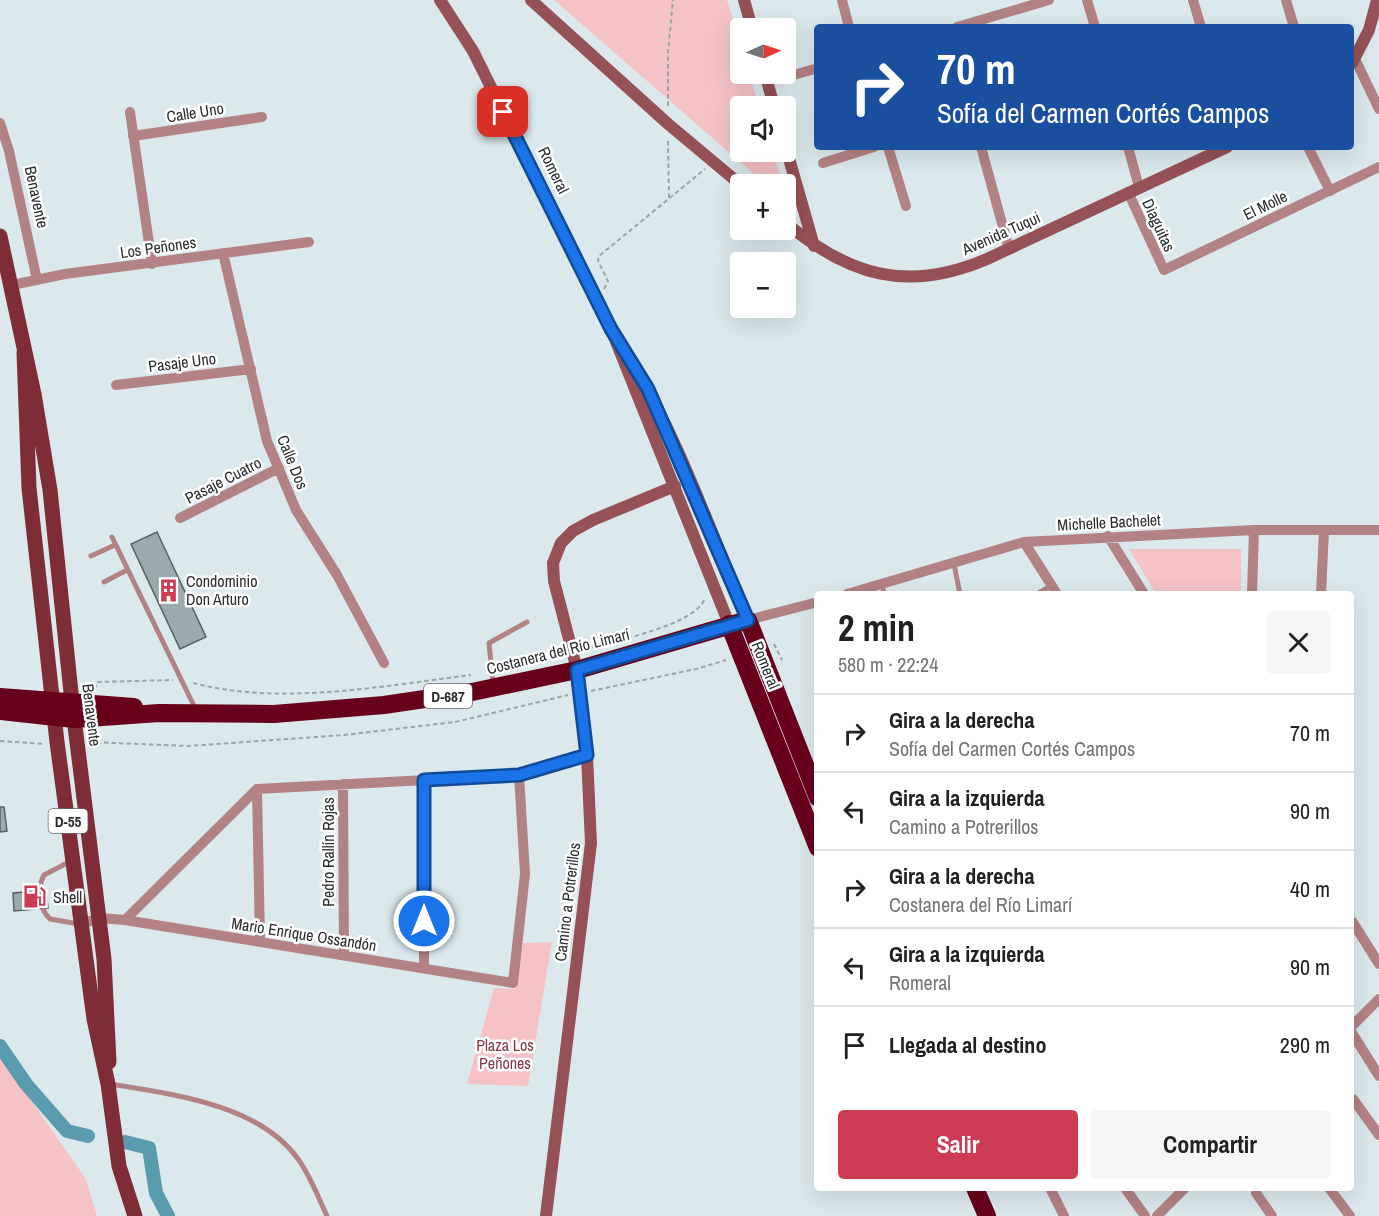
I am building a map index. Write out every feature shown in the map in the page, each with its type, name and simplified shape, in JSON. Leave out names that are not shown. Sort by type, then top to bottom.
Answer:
[{"type":"highway","name":"Costanera del Río Limarí","points":[[0,711],[73,710],[198,714],[329,710],[428,699],[493,680],[577,670],[748,620]]},
{"type":"highway","name":"Romeral","points":[[748,620],[814,788]]},
{"type":"highway","name":"Romeral","points":[[729,624],[814,838]]},
{"type":"highway","name":"Costanera del Río Limarí","points":[[0,697],[54,710]]},
{"type":"highway","name":"Costanera del Río Limarí","points":[[73,710],[96,703],[159,712]]},
{"type":"highway","points":[[976,1191],[987,1216]]},
{"type":"main road","name":"Benavente","points":[[0,236],[12,285],[50,490],[107,997],[108,1084]]},
{"type":"main road","name":"Benavente","points":[[24,352],[28,478],[57,742],[94,1018],[108,1084],[119,1166],[135,1216]]},
{"type":"street","name":"Romeral","points":[[440,0],[473,51],[611,329],[729,624]]},
{"type":"street","points":[[531,0],[667,123],[730,176]]},
{"type":"street","points":[[744,0],[749,18]]},
{"type":"street","points":[[842,0],[848,24]]},
{"type":"street","points":[[967,24],[1049,0]]},
{"type":"street","points":[[1088,0],[1094,24]]},
{"type":"street","points":[[1193,0],[1200,24]]},
{"type":"street","points":[[1286,0],[1293,24]]},
{"type":"street","points":[[1354,59],[1369,30],[1377,0]]},
{"type":"street","points":[[1354,63],[1379,109]]},
{"type":"street","points":[[796,74],[814,69]]},
{"type":"street","points":[[130,112],[152,264]]},
{"type":"street","name":"Calle Uno","points":[[133,136],[262,117]]},
{"type":"street","name":"Benavente","points":[[0,123],[9,151],[37,280]]},
{"type":"street","points":[[823,163],[864,150]]},
{"type":"street","points":[[889,150],[906,206]]},
{"type":"street","points":[[982,150],[1009,249]]},
{"type":"street","name":"Diaguitas","points":[[1128,150],[1133,189],[1164,270]]},
{"type":"street","name":"Avenida Tuqui","points":[[796,231],[814,246],[861,269],[912,276],[960,269],[1009,249],[1220,150]]},
{"type":"street","points":[[1310,150],[1330,191]]},
{"type":"street","points":[[790,162],[814,246]]},
{"type":"street","name":"El Molle","points":[[1164,270],[1379,167]]},
{"type":"street","name":"Los Peñones","points":[[12,285],[309,242]]},
{"type":"street","name":"Calle Dos","points":[[223,253],[267,441],[296,510],[337,575],[384,663]]},
{"type":"street","name":"Romeral","points":[[611,329],[648,389],[748,620]]},
{"type":"street","name":"Pasaje Uno","points":[[116,385],[251,369]]},
{"type":"street","name":"Pasaje Cuatro","points":[[180,518],[279,468]]},
{"type":"street","name":"Camino a Potrerillos","points":[[546,1216],[591,843],[587,755],[577,670],[553,572],[555,556],[561,543],[573,531],[593,520],[675,486]]},
{"type":"street","points":[[1252,591],[1254,530]]},
{"type":"street","name":"Michelle Bachelet","points":[[883,589],[1024,542],[1254,530],[1379,530]]},
{"type":"street","points":[[1321,591],[1324,530]]},
{"type":"street","points":[[1108,536],[1142,591]]},
{"type":"street","points":[[1024,542],[1055,590]]},
{"type":"street","points":[[748,620],[814,603]]},
{"type":"street","points":[[125,920],[257,789],[519,775],[587,755]]},
{"type":"street","name":"Mario Enrique Ossandón","points":[[99,918],[125,920],[513,983],[525,874],[519,775]]},
{"type":"street","points":[[424,780],[424,968]]},
{"type":"street","name":"Pedro Rallín Rojas","points":[[343,784],[344,955]]},
{"type":"street","points":[[257,789],[260,942]]},
{"type":"street","points":[[81,924],[99,918]]},
{"type":"street","points":[[1354,924],[1379,964]]},
{"type":"street","points":[[1354,1024],[1379,999]]},
{"type":"street","points":[[1354,1036],[1379,1076]]},
{"type":"street","points":[[1354,1100],[1379,1135]]},
{"type":"street","points":[[1052,1191],[1064,1216]]},
{"type":"street","points":[[1127,1191],[1145,1216]]},
{"type":"street","points":[[1157,1216],[1182,1191]]},
{"type":"street","points":[[1331,1191],[1350,1216]]},
{"type":"street","points":[[1256,1193],[1272,1216]]},
{"type":"lane","points":[[112,537],[198,714]]},
{"type":"lane","points":[[91,556],[115,545]]},
{"type":"lane","points":[[954,564],[959,591]]},
{"type":"lane","points":[[104,582],[127,570]]},
{"type":"lane","points":[[493,680],[489,643],[527,622]]},
{"type":"lane","points":[[73,860],[44,875],[41,884],[42,908],[46,916],[54,921],[81,924]]},
{"type":"lane","points":[[108,1084],[203,1103],[257,1122],[277,1136],[298,1159],[327,1216]]},
{"type":"path","points":[[669,198],[668,53],[673,0]]},
{"type":"path","points":[[596,297],[608,281],[598,261],[599,256],[714,162]]},
{"type":"path","points":[[573,652],[643,633],[694,614],[701,608],[706,590]]},
{"type":"path","points":[[760,648],[776,644],[783,665]]},
{"type":"path","points":[[77,741],[188,746],[344,735],[455,722],[696,669],[742,655]]},
{"type":"path","points":[[96,703],[95,682],[182,680],[222,691],[264,693],[493,680]]},
{"type":"path","points":[[0,741],[43,745],[57,742]]},
{"type":"green space","points":[[554,0],[727,0],[732,18],[730,18],[730,84],[752,84],[756,96],[730,96],[730,153]]},
{"type":"green space","points":[[740,162],[776,162],[780,174],[754,174]]},
{"type":"green space","points":[[1129,549],[1241,549],[1241,591],[1154,591]]},
{"type":"green space","name":"Plaza Los Peñones","points":[[552,942],[528,1086],[467,1084],[494,988],[515,989],[523,943]]},
{"type":"green space","points":[[0,1056],[86,1179],[97,1216],[0,1216]]},
{"type":"building","name":"Condominio Don Arturo","points":[[157,532],[206,637],[180,649],[131,544]]},
{"type":"building","points":[[0,807],[4,807],[7,831],[0,832]]},
{"type":"building","points":[[46,890],[48,908],[14,911],[13,893]]},
{"type":"waterway","points":[[0,1046],[26,1084],[67,1131],[88,1136]]},
{"type":"waterway","points":[[125,1142],[149,1148],[156,1193],[168,1216]]},
{"type":"place","name":"Condominio Don Arturo","points":[[168,590]]},
{"type":"place","name":"Shell","points":[[35,897]]},
{"type":"route","points":[[424,921],[424,780],[519,775],[587,755],[577,670],[748,620],[648,389],[611,329],[503,112]]}]
